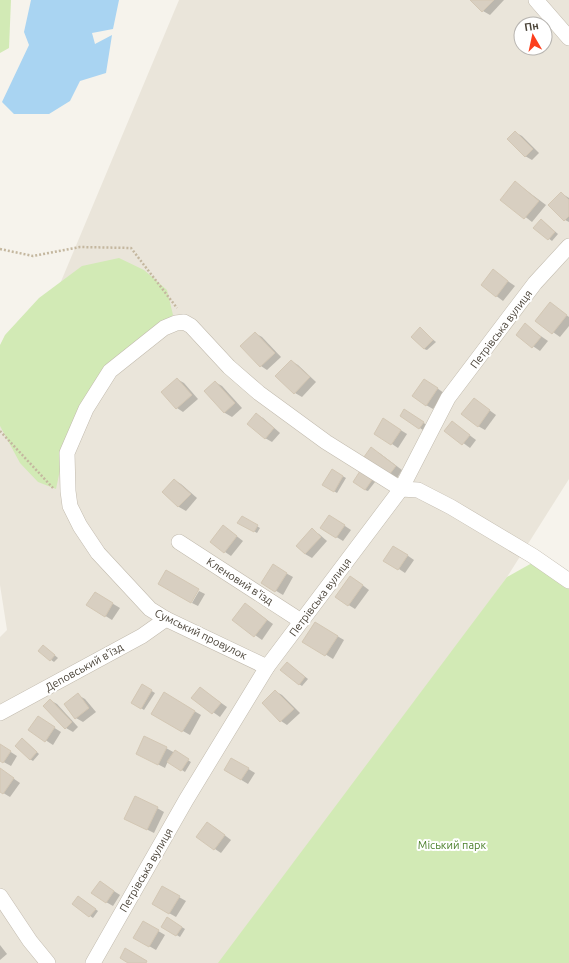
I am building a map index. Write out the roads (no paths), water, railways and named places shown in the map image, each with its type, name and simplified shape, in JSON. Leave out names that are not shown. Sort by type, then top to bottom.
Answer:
[{"type":"street","points":[[536,0],[569,38]]},
{"type":"street","name":"Петрівська вулиця","points":[[93,963],[186,800],[267,666],[401,489],[448,398],[535,283],[569,246]]},
{"type":"street","name":"Сумський провулок","points":[[267,666],[166,619],[150,609],[98,553],[80,526],[70,506],[67,453],[86,409],[110,371],[164,328],[184,322],[191,326],[229,367],[260,394],[326,442],[401,489]]},
{"type":"street","points":[[401,489],[418,490],[451,507],[533,556],[569,581]]},
{"type":"street","name":"Кленовий в'їзд","points":[[179,542],[302,621]]},
{"type":"street","name":"Деповський в'їзд","points":[[0,713],[142,636],[166,619]]},
{"type":"street","points":[[0,896],[30,941],[48,963]]},
{"type":"water","points":[[31,0],[119,0],[113,29],[92,33],[95,44],[112,35],[106,73],[80,81],[70,101],[49,114],[14,114],[2,102],[29,45],[24,32]]},
{"type":"park label","name":"Міський парк","points":[[452,845]]}]
